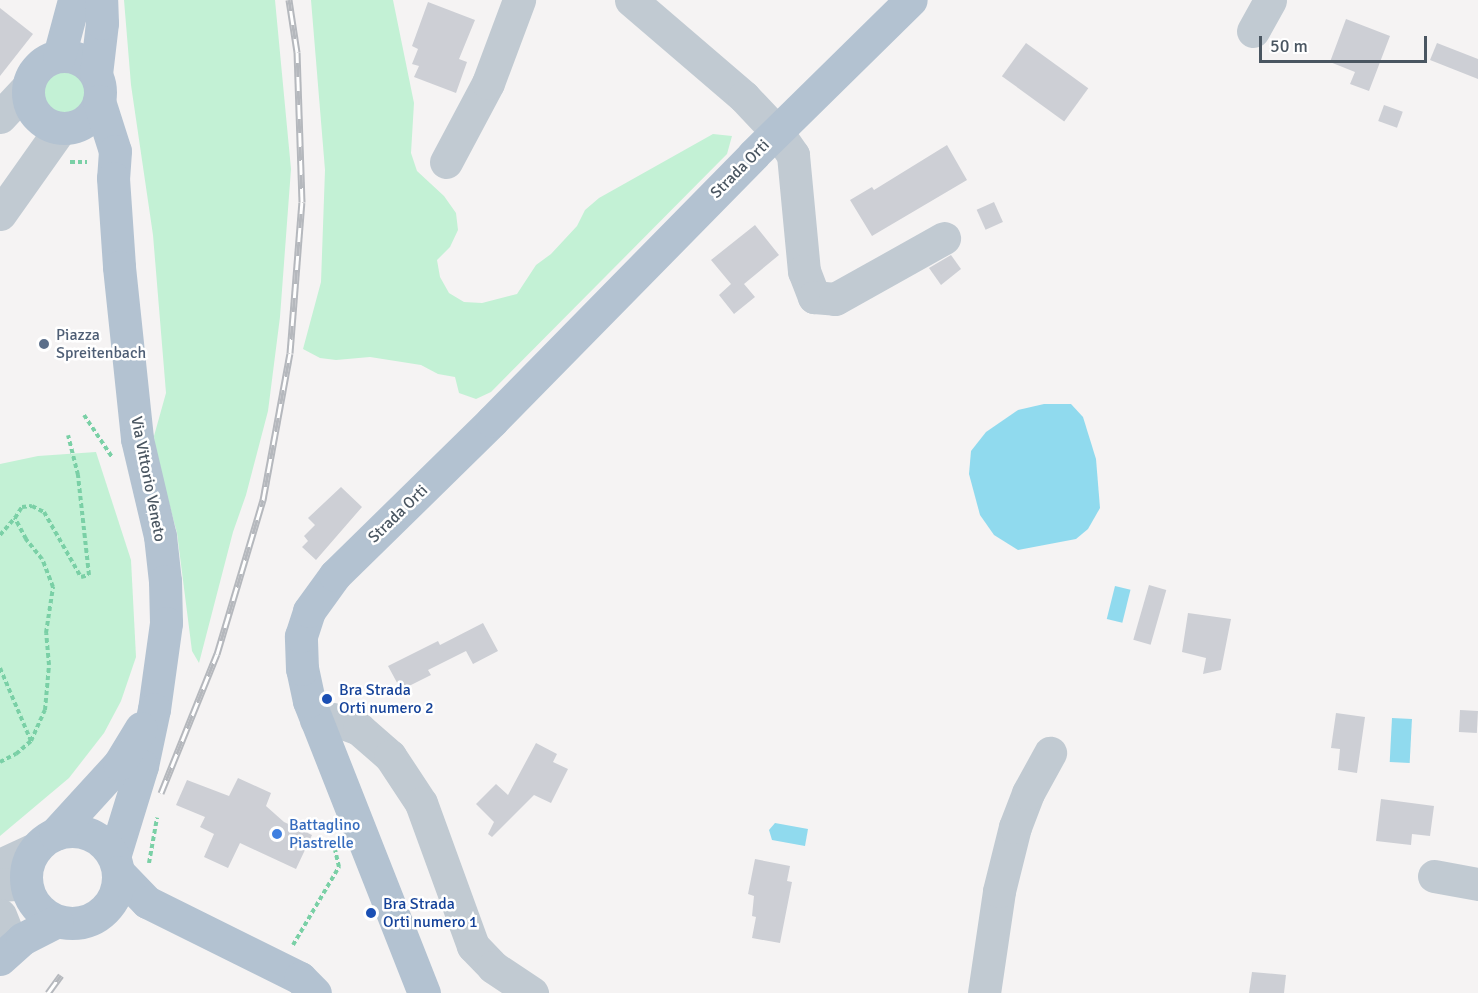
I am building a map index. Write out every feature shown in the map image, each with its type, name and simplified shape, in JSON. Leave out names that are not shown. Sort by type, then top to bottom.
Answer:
[{"type":"main road","points":[[59,56],[74,0]]},
{"type":"main road","points":[[67,127],[90,118],[98,88],[102,23],[100,0]]},
{"type":"main road","name":"Strada Orti","points":[[424,993],[309,701],[302,669],[301,636],[309,611],[335,575],[492,422],[777,132],[911,0]]},
{"type":"main road","points":[[98,88],[81,59],[59,56],[38,66],[28,87],[29,99],[40,118],[67,127],[95,144],[110,170]]},
{"type":"main road","name":"Via Vittorio Veneto","points":[[98,88],[115,152],[110,170],[137,439],[160,536],[165,581],[166,623],[154,709],[142,766],[122,825],[127,865]]},
{"type":"main road","name":"Via Vittorio Veneto","points":[[45,841],[119,764],[154,709]]},
{"type":"main road","points":[[57,921],[22,939],[1,936],[14,882],[45,841],[68,831],[88,834],[106,845],[127,865],[147,902],[300,978],[315,993]]},
{"type":"main road","points":[[14,882],[40,910],[57,921],[72,923],[88,921],[101,913],[112,901],[127,865]]},
{"type":"main road","points":[[101,913],[191,925]]},
{"type":"street","points":[[446,162],[488,83],[519,0]]},
{"type":"street","name":"Strada Orti","points":[[631,0],[744,97],[777,132]]},
{"type":"street","points":[[1253,31],[1270,0]]},
{"type":"street","points":[[0,117],[28,87]]},
{"type":"street","points":[[0,214],[37,161],[67,127]]},
{"type":"street","points":[[777,132],[793,155],[804,271],[814,297],[835,299],[944,238]]},
{"type":"street","points":[[316,720],[332,719],[359,729],[390,756],[421,803],[473,946],[493,967],[532,993]]},
{"type":"street","points":[[984,993],[999,891],[1015,827],[1028,793],[1050,753]]},
{"type":"street","points":[[1434,876],[1478,884]]},
{"type":"path","points":[[37,161],[110,170]]},
{"type":"path","points":[[84,415],[116,465]]},
{"type":"path","points":[[0,535],[22,507],[32,506],[44,512],[81,577],[89,575],[78,475],[68,435]]},
{"type":"path","points":[[0,762],[16,754],[31,741],[45,710],[49,664],[46,633],[53,587],[42,559],[26,539],[15,518]]},
{"type":"path","points":[[0,668],[31,741]]},
{"type":"path","points":[[127,865],[157,815]]},
{"type":"path","points":[[289,953],[312,912]]},
{"type":"green space","points":[[124,0],[275,0],[291,169],[280,317],[268,411],[246,495],[233,532],[199,663],[192,651],[177,533],[155,451],[154,436],[166,393],[153,235],[131,85]]},
{"type":"green space","points":[[311,0],[393,0],[414,103],[411,153],[417,171],[444,196],[456,213],[458,230],[450,247],[437,260],[440,277],[449,293],[464,302],[482,303],[517,294],[536,265],[551,254],[577,226],[585,210],[599,198],[713,134],[732,136],[727,154],[491,392],[476,399],[459,393],[455,377],[438,374],[421,365],[370,357],[336,360],[320,358],[303,349],[321,282],[325,170]]},
{"type":"green space","points":[[64,71],[79,77],[85,92],[79,107],[64,113],[49,107],[43,92],[49,77]]},
{"type":"green space","points":[[96,452],[131,560],[136,657],[121,701],[104,733],[69,778],[0,836],[0,464],[38,456]]},
{"type":"water","points":[[1044,404],[1071,404],[1083,417],[1096,459],[1100,508],[1088,529],[1076,539],[1018,550],[994,535],[980,515],[969,474],[971,451],[986,432],[1018,410]]},
{"type":"water","points":[[1115,586],[1131,590],[1122,623],[1107,619]]},
{"type":"water","points":[[1392,718],[1412,719],[1410,763],[1390,762]]},
{"type":"water","points":[[775,823],[808,829],[805,846],[772,840],[769,830]]},
{"type":"building","points":[[428,2],[475,20],[459,59],[467,62],[456,93],[414,77],[419,66],[412,64],[418,49],[412,46]]},
{"type":"building","points":[[0,8],[33,34],[0,76]]},
{"type":"building","points":[[1346,19],[1390,36],[1369,91],[1350,84],[1355,72],[1330,62]]},
{"type":"building","points":[[1026,43],[1088,88],[1064,121],[1002,76]]},
{"type":"building","points":[[1437,43],[1478,59],[1478,79],[1430,60]]},
{"type":"building","points":[[1384,105],[1403,112],[1397,128],[1378,121]]},
{"type":"building","points":[[947,145],[967,180],[872,236],[850,200],[872,187],[874,190]]},
{"type":"building","points":[[994,202],[1003,222],[986,230],[977,210]]},
{"type":"building","points":[[755,225],[779,255],[744,284],[755,297],[734,314],[719,295],[731,284],[711,260]]},
{"type":"building","points":[[951,255],[961,269],[941,285],[929,268]]},
{"type":"building","points":[[341,487],[362,507],[316,560],[302,547],[308,541],[304,536],[315,525],[308,518]]},
{"type":"building","points":[[1149,585],[1166,590],[1151,645],[1133,640]]},
{"type":"building","points":[[1188,613],[1231,619],[1221,670],[1203,674],[1206,658],[1182,652]]},
{"type":"building","points":[[483,623],[498,651],[473,664],[466,651],[428,670],[431,675],[401,690],[388,666],[438,641],[440,645]]},
{"type":"building","points":[[1460,710],[1478,711],[1477,733],[1459,732]]},
{"type":"building","points":[[1336,713],[1365,717],[1357,773],[1338,770],[1340,749],[1331,748]]},
{"type":"building","points":[[536,743],[557,754],[553,762],[568,769],[551,803],[534,795],[492,837],[488,834],[494,822],[476,804],[496,784],[508,795]]},
{"type":"building","points":[[238,778],[271,793],[266,806],[284,822],[312,835],[296,869],[240,843],[228,868],[204,857],[214,834],[200,827],[205,817],[176,805],[187,780],[229,796]]},
{"type":"building","points":[[1381,799],[1434,806],[1430,836],[1412,834],[1411,845],[1376,841]]},
{"type":"building","points":[[755,859],[790,866],[787,881],[792,882],[780,943],[752,938],[756,917],[752,916],[754,896],[748,894]]},
{"type":"building","points":[[1252,972],[1286,975],[1284,993],[1249,993]]},
{"type":"railway","points":[[161,793],[217,654],[263,500],[290,353],[302,202],[297,52],[289,0]]},
{"type":"railway","points":[[48,993],[61,975]]},
{"type":"place","name":"Piazza Spreitenbach","points":[[44,344]]},
{"type":"place","name":"Bra Strada Orti numero 2","points":[[327,699]]},
{"type":"place","name":"Battaglino Piastrelle","points":[[277,834]]},
{"type":"place","name":"Bra Strada Orti numero 1","points":[[371,913]]}]
